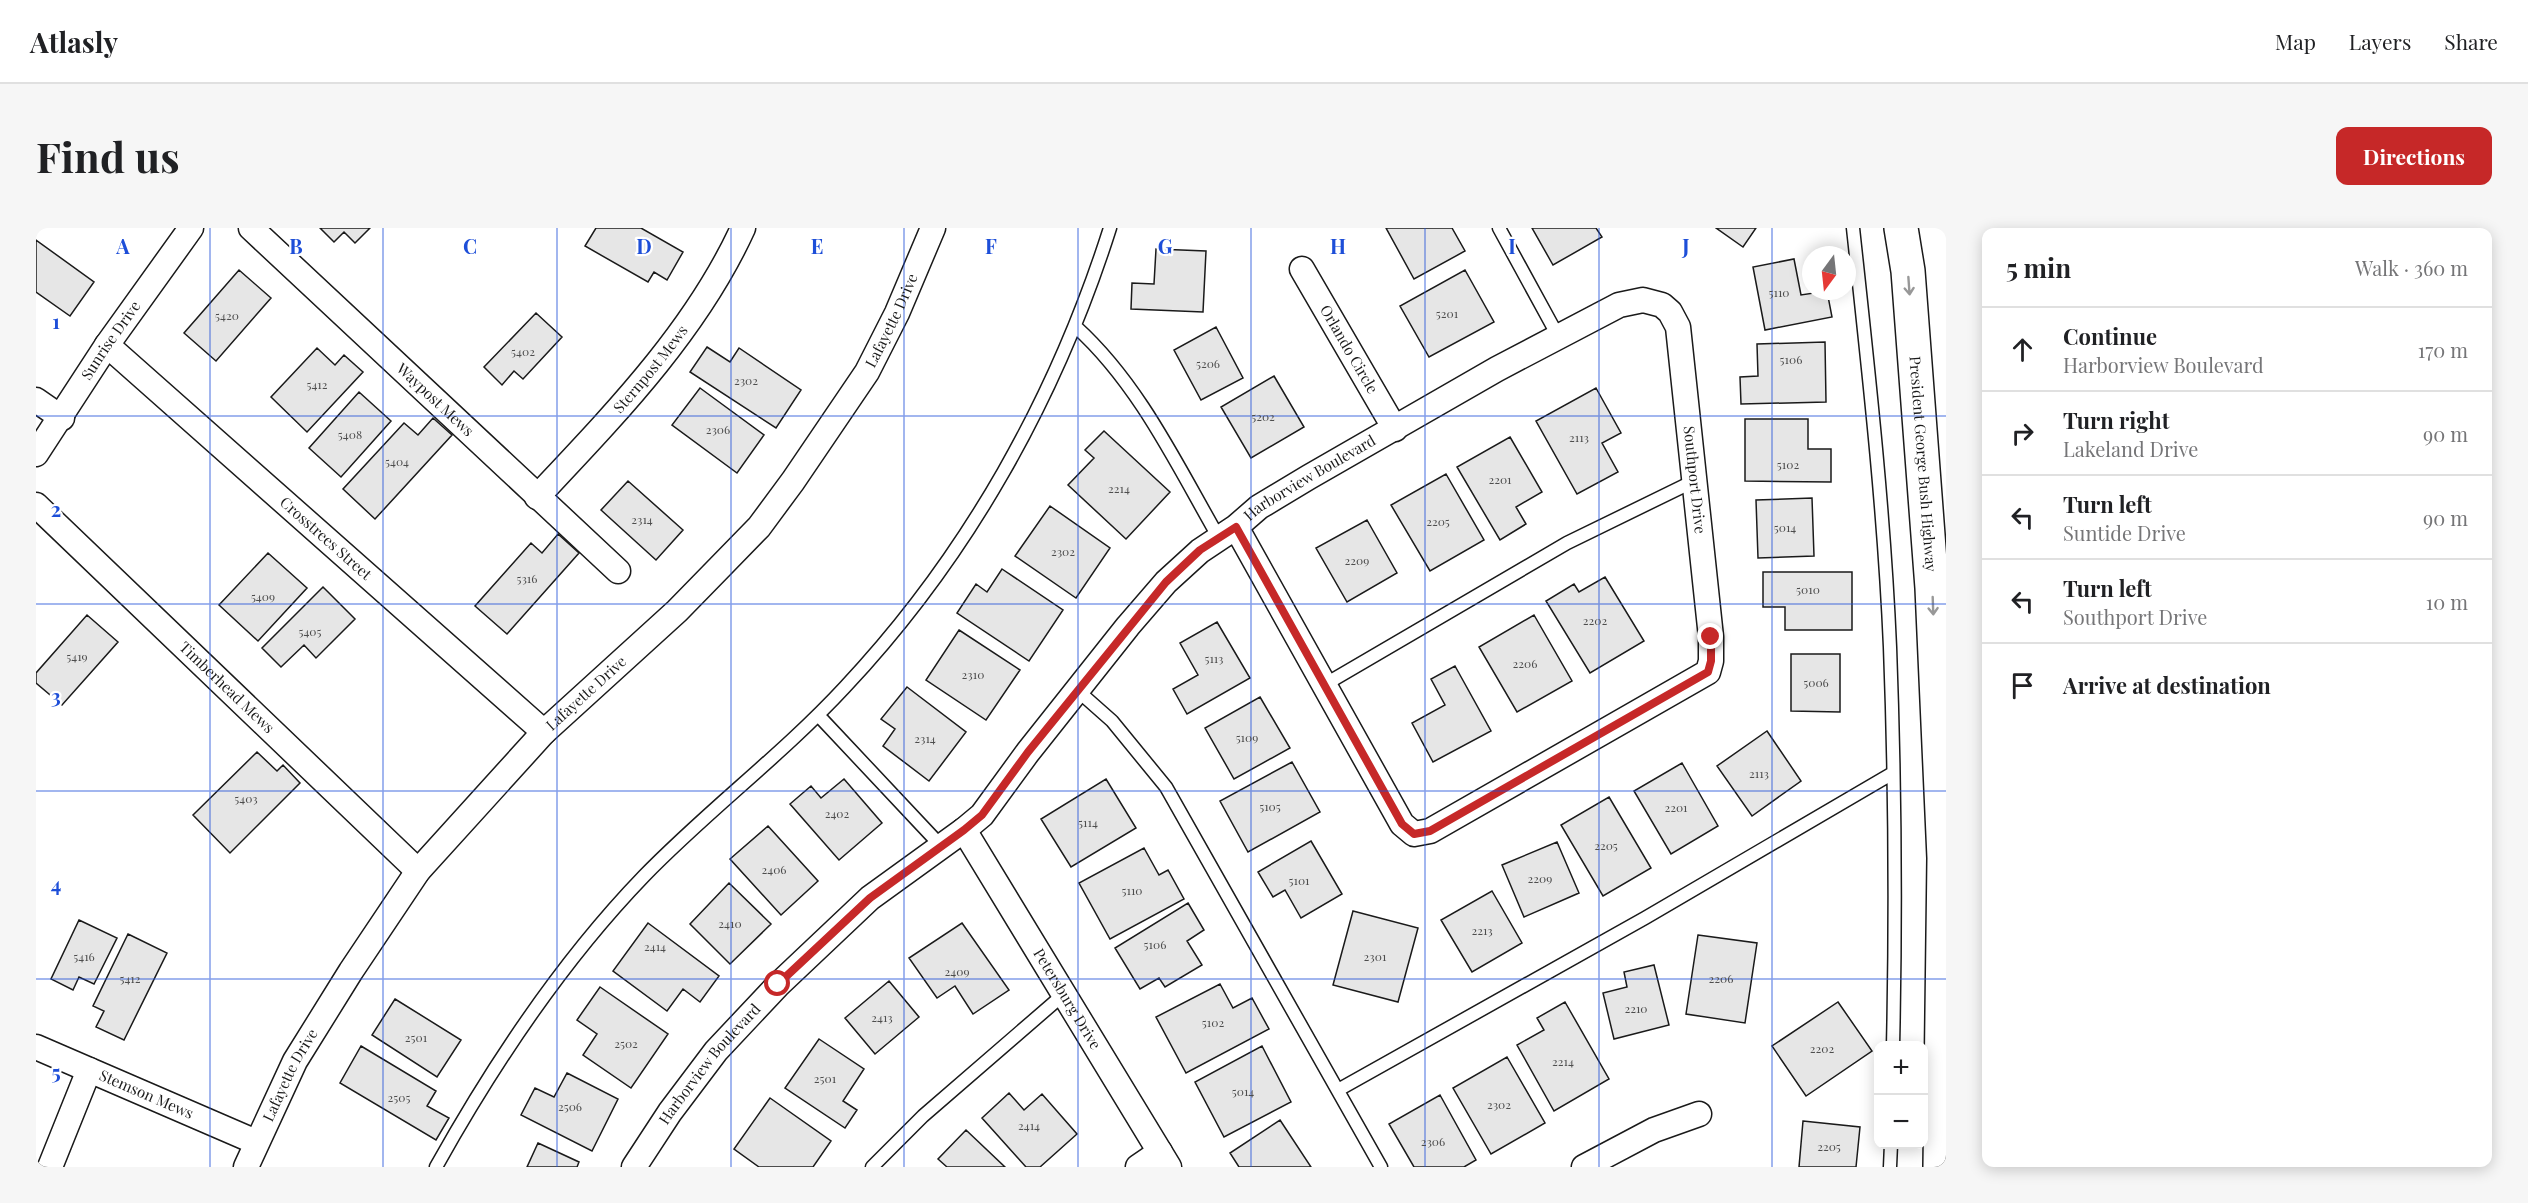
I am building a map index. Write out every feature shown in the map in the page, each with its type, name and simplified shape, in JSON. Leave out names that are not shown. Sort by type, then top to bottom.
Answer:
[{"type":"main road","name":"President George Bush Highway","points":[[1901,228],[1909,283],[1932,588],[1944,847],[1940,1167]]},
{"type":"street","name":"Sunrise Drive","points":[[36,454],[62,418],[107,345],[191,228]]},
{"type":"street","name":"Waypost Mews","points":[[251,228],[618,571]]},
{"type":"street","name":"Sternpost Mews","points":[[537,496],[614,416],[682,331],[726,265],[743,228]]},
{"type":"street","name":"Lafayette Drive","points":[[246,1167],[295,1061],[351,971],[418,871],[544,732],[677,612],[759,526],[800,472],[867,372],[897,313],[933,228]]},
{"type":"street","name":"Orlando Circle","points":[[1302,270],[1395,429]]},
{"type":"street","name":"Harborview Boulevard","points":[[634,1167],[670,1112],[716,1051],[778,984],[870,898],[942,847],[982,815],[1077,690],[1166,582],[1200,550],[1228,532],[1259,507],[1558,336],[1619,305],[1643,300],[1662,305]]},
{"type":"street","name":"Southport Drive","points":[[1324,685],[1402,824],[1414,834],[1430,831],[1708,672],[1711,661],[1711,637],[1678,327],[1670,312],[1662,305]]},
{"type":"street","name":"Crosstrees Street","points":[[107,345],[544,732]]},
{"type":"street","points":[[36,400],[62,418]]},
{"type":"street","name":"Timberhead Mews","points":[[36,505],[418,871]]},
{"type":"street","points":[[1228,532],[1324,685]]},
{"type":"street","name":"Petersburg Drive","points":[[964,830],[1164,1159]]},
{"type":"street","name":"Stemson Mews","points":[[36,1047],[256,1142]]},
{"type":"street","points":[[50,1167],[89,1070]]},
{"type":"street","points":[[1584,1167],[1654,1130],[1699,1114]]},
{"type":"street","points":[[1138,1167],[1164,1159]]},
{"type":"lane","points":[[436,1167],[500,1059],[565,970],[614,910],[645,876],[818,715],[846,686],[911,608],[986,502],[1011,462],[1046,395],[1076,327],[1110,228]]},
{"type":"lane","points":[[1499,228],[1558,336]]},
{"type":"lane","points":[[1854,228],[1876,440],[1890,646],[1896,900],[1893,1041]]},
{"type":"lane","points":[[1076,327],[1109,359],[1228,532]]},
{"type":"lane","points":[[1324,685],[1568,543],[1694,481]]},
{"type":"lane","points":[[1077,690],[1112,721],[1166,787],[1381,1167]]},
{"type":"lane","points":[[818,715],[942,847]]},
{"type":"lane","points":[[1338,1090],[1645,918],[1893,773]]},
{"type":"lane","points":[[873,1167],[923,1116],[1064,994]]},
{"type":"lane","points":[[1890,1167],[1891,1149]]},
{"type":"building","points":[[320,228],[370,228],[355,243],[344,232],[334,242]]},
{"type":"building","points":[[596,228],[641,228],[683,252],[667,280],[654,272],[648,282],[585,246]]},
{"type":"building","points":[[1386,228],[1452,228],[1465,251],[1414,279]]},
{"type":"building","points":[[1532,228],[1596,228],[1602,237],[1553,265]]},
{"type":"building","points":[[1716,228],[1756,228],[1743,247]]},
{"type":"building","points":[[36,240],[94,282],[70,316],[36,292]]},
{"type":"building","points":[[1156,249],[1206,251],[1203,312],[1131,309],[1132,283],[1154,284]]},
{"type":"building","points":[[1794,259],[1802,300],[1829,300],[1832,317],[1765,330],[1753,267]]},
{"type":"building","points":[[239,270],[271,298],[216,361],[184,333]]},
{"type":"building","points":[[1465,270],[1494,322],[1429,357],[1400,306]]},
{"type":"building","points":[[536,313],[562,337],[523,379],[514,371],[502,385],[484,367]]},
{"type":"building","points":[[1216,327],[1243,378],[1201,400],[1174,350]]},
{"type":"building","points":[[1825,342],[1826,402],[1741,404],[1740,377],[1758,376],[1757,344]]},
{"type":"building","points":[[707,347],[730,362],[739,348],[801,390],[776,428],[690,372]]},
{"type":"building","points":[[317,348],[335,365],[344,355],[363,372],[307,432],[271,397]]},
{"type":"building","points":[[1274,376],[1304,427],[1251,458],[1221,407]]},
{"type":"building","points":[[700,388],[764,435],[737,473],[672,425]]},
{"type":"building","points":[[1596,388],[1621,433],[1602,443],[1618,472],[1577,494],[1536,421]]},
{"type":"building","points":[[359,392],[391,421],[341,477],[309,448]]},
{"type":"building","points":[[433,418],[452,435],[375,519],[343,489],[404,423],[418,435]]},
{"type":"building","points":[[1745,419],[1808,419],[1808,449],[1831,449],[1831,482],[1745,481]]},
{"type":"building","points":[[1104,431],[1170,492],[1126,539],[1068,485],[1094,458],[1085,450]]},
{"type":"building","points":[[1510,437],[1542,492],[1516,507],[1526,524],[1500,540],[1457,467]]},
{"type":"building","points":[[1446,474],[1484,540],[1430,571],[1391,505]]},
{"type":"building","points":[[628,481],[683,530],[656,560],[601,510]]},
{"type":"building","points":[[1812,498],[1814,556],[1758,558],[1756,500]]},
{"type":"building","points":[[1050,506],[1110,548],[1076,598],[1015,556]]},
{"type":"building","points":[[1367,520],[1397,573],[1347,602],[1316,548]]},
{"type":"building","points":[[558,534],[579,553],[507,634],[475,606],[531,543],[542,553]]},
{"type":"building","points":[[268,553],[307,588],[258,641],[219,605]]},
{"type":"building","points":[[1002,569],[1063,610],[1029,661],[957,613],[976,584],[987,592]]},
{"type":"building","points":[[1763,572],[1852,572],[1852,630],[1785,630],[1785,607],[1763,607]]},
{"type":"building","points":[[1605,577],[1644,641],[1590,673],[1546,601],[1574,584],[1579,592]]},
{"type":"building","points":[[323,587],[355,619],[316,658],[304,645],[281,667],[262,648]]},
{"type":"building","points":[[87,615],[118,642],[62,705],[36,683],[36,673]]},
{"type":"building","points":[[1534,615],[1572,681],[1517,712],[1479,647]]},
{"type":"building","points":[[1217,622],[1250,678],[1187,714],[1173,689],[1198,675],[1180,643]]},
{"type":"building","points":[[959,630],[1020,670],[986,720],[926,680]]},
{"type":"building","points":[[1791,654],[1840,654],[1840,712],[1791,711]]},
{"type":"building","points":[[1455,666],[1491,731],[1433,762],[1412,723],[1445,705],[1431,679]]},
{"type":"building","points":[[907,687],[966,732],[929,781],[883,746],[895,729],[881,719]]},
{"type":"building","points":[[1260,697],[1290,748],[1234,779],[1205,728]]},
{"type":"building","points":[[1767,731],[1801,781],[1752,816],[1717,766]]},
{"type":"building","points":[[257,752],[277,771],[283,765],[300,783],[230,853],[193,815]]},
{"type":"building","points":[[1292,762],[1320,812],[1248,852],[1220,801]]},
{"type":"building","points":[[1682,763],[1718,826],[1671,854],[1634,791]]},
{"type":"building","points":[[844,779],[882,823],[839,860],[790,804],[811,786],[821,798]]},
{"type":"building","points":[[1106,779],[1136,828],[1071,867],[1041,819]]},
{"type":"building","points":[[1609,797],[1651,868],[1603,896],[1561,825]]},
{"type":"building","points":[[768,826],[818,881],[781,915],[730,859]]},
{"type":"building","points":[[1311,841],[1342,894],[1301,918],[1285,890],[1273,897],[1258,872]]},
{"type":"building","points":[[1557,842],[1579,893],[1524,917],[1502,865]]},
{"type":"building","points":[[1144,848],[1159,875],[1168,870],[1184,899],[1110,939],[1079,883]]},
{"type":"building","points":[[729,883],[771,924],[730,964],[690,924]]},
{"type":"building","points":[[1492,891],[1522,943],[1472,972],[1441,920]]},
{"type":"building","points":[[1188,903],[1204,930],[1187,941],[1202,965],[1165,987],[1159,978],[1140,989],[1115,948]]},
{"type":"building","points":[[1353,911],[1418,928],[1398,1002],[1333,985]]},
{"type":"building","points":[[79,920],[117,938],[94,984],[79,977],[73,990],[51,979]]},
{"type":"building","points":[[648,923],[719,976],[700,1002],[683,989],[667,1011],[613,971]]},
{"type":"building","points":[[962,923],[1009,990],[973,1014],[955,986],[937,998],[909,958]]},
{"type":"building","points":[[128,934],[167,953],[124,1040],[96,1027],[104,1011],[93,1006]]},
{"type":"building","points":[[1698,935],[1757,943],[1745,1023],[1686,1014]]},
{"type":"building","points":[[1654,965],[1669,1025],[1614,1039],[1603,993],[1627,987],[1624,972]]},
{"type":"building","points":[[889,981],[919,1017],[875,1054],[845,1018]]},
{"type":"building","points":[[1220,984],[1233,1008],[1252,998],[1269,1029],[1186,1073],[1156,1017]]},
{"type":"building","points":[[600,987],[668,1034],[631,1088],[583,1055],[597,1034],[577,1020]]},
{"type":"building","points":[[395,999],[461,1040],[437,1077],[372,1035]]},
{"type":"building","points":[[1565,1002],[1609,1079],[1554,1111],[1517,1045],[1544,1030],[1537,1018]]},
{"type":"building","points":[[1838,1002],[1872,1051],[1806,1096],[1772,1046]]},
{"type":"building","points":[[819,1039],[864,1069],[843,1101],[857,1110],[845,1128],[785,1088]]},
{"type":"building","points":[[361,1046],[436,1091],[427,1106],[449,1118],[436,1140],[340,1083]]},
{"type":"building","points":[[1262,1046],[1291,1102],[1224,1137],[1195,1082]]},
{"type":"building","points":[[1507,1057],[1545,1123],[1491,1154],[1453,1088]]},
{"type":"building","points":[[567,1073],[618,1099],[592,1151],[521,1115],[535,1088],[554,1097]]},
{"type":"building","points":[[1009,1093],[1024,1110],[1042,1094],[1077,1134],[1040,1167],[1026,1167],[982,1118]]},
{"type":"building","points":[[1440,1095],[1476,1160],[1464,1167],[1414,1167],[1389,1124]]},
{"type":"building","points":[[770,1098],[831,1141],[813,1167],[759,1167],[734,1149]]},
{"type":"building","points":[[1280,1120],[1311,1167],[1239,1167],[1230,1153]]},
{"type":"building","points":[[1803,1121],[1860,1127],[1856,1167],[1799,1167]]},
{"type":"building","points":[[966,1130],[1005,1167],[947,1167],[938,1159]]},
{"type":"building","points":[[538,1143],[579,1162],[577,1167],[527,1167]]},
{"type":"route","points":[[778,984],[870,898],[982,815],[1028,752],[1166,582],[1200,550],[1236,527],[1402,824],[1414,834],[1430,831],[1708,672],[1711,661],[1711,637]]}]
